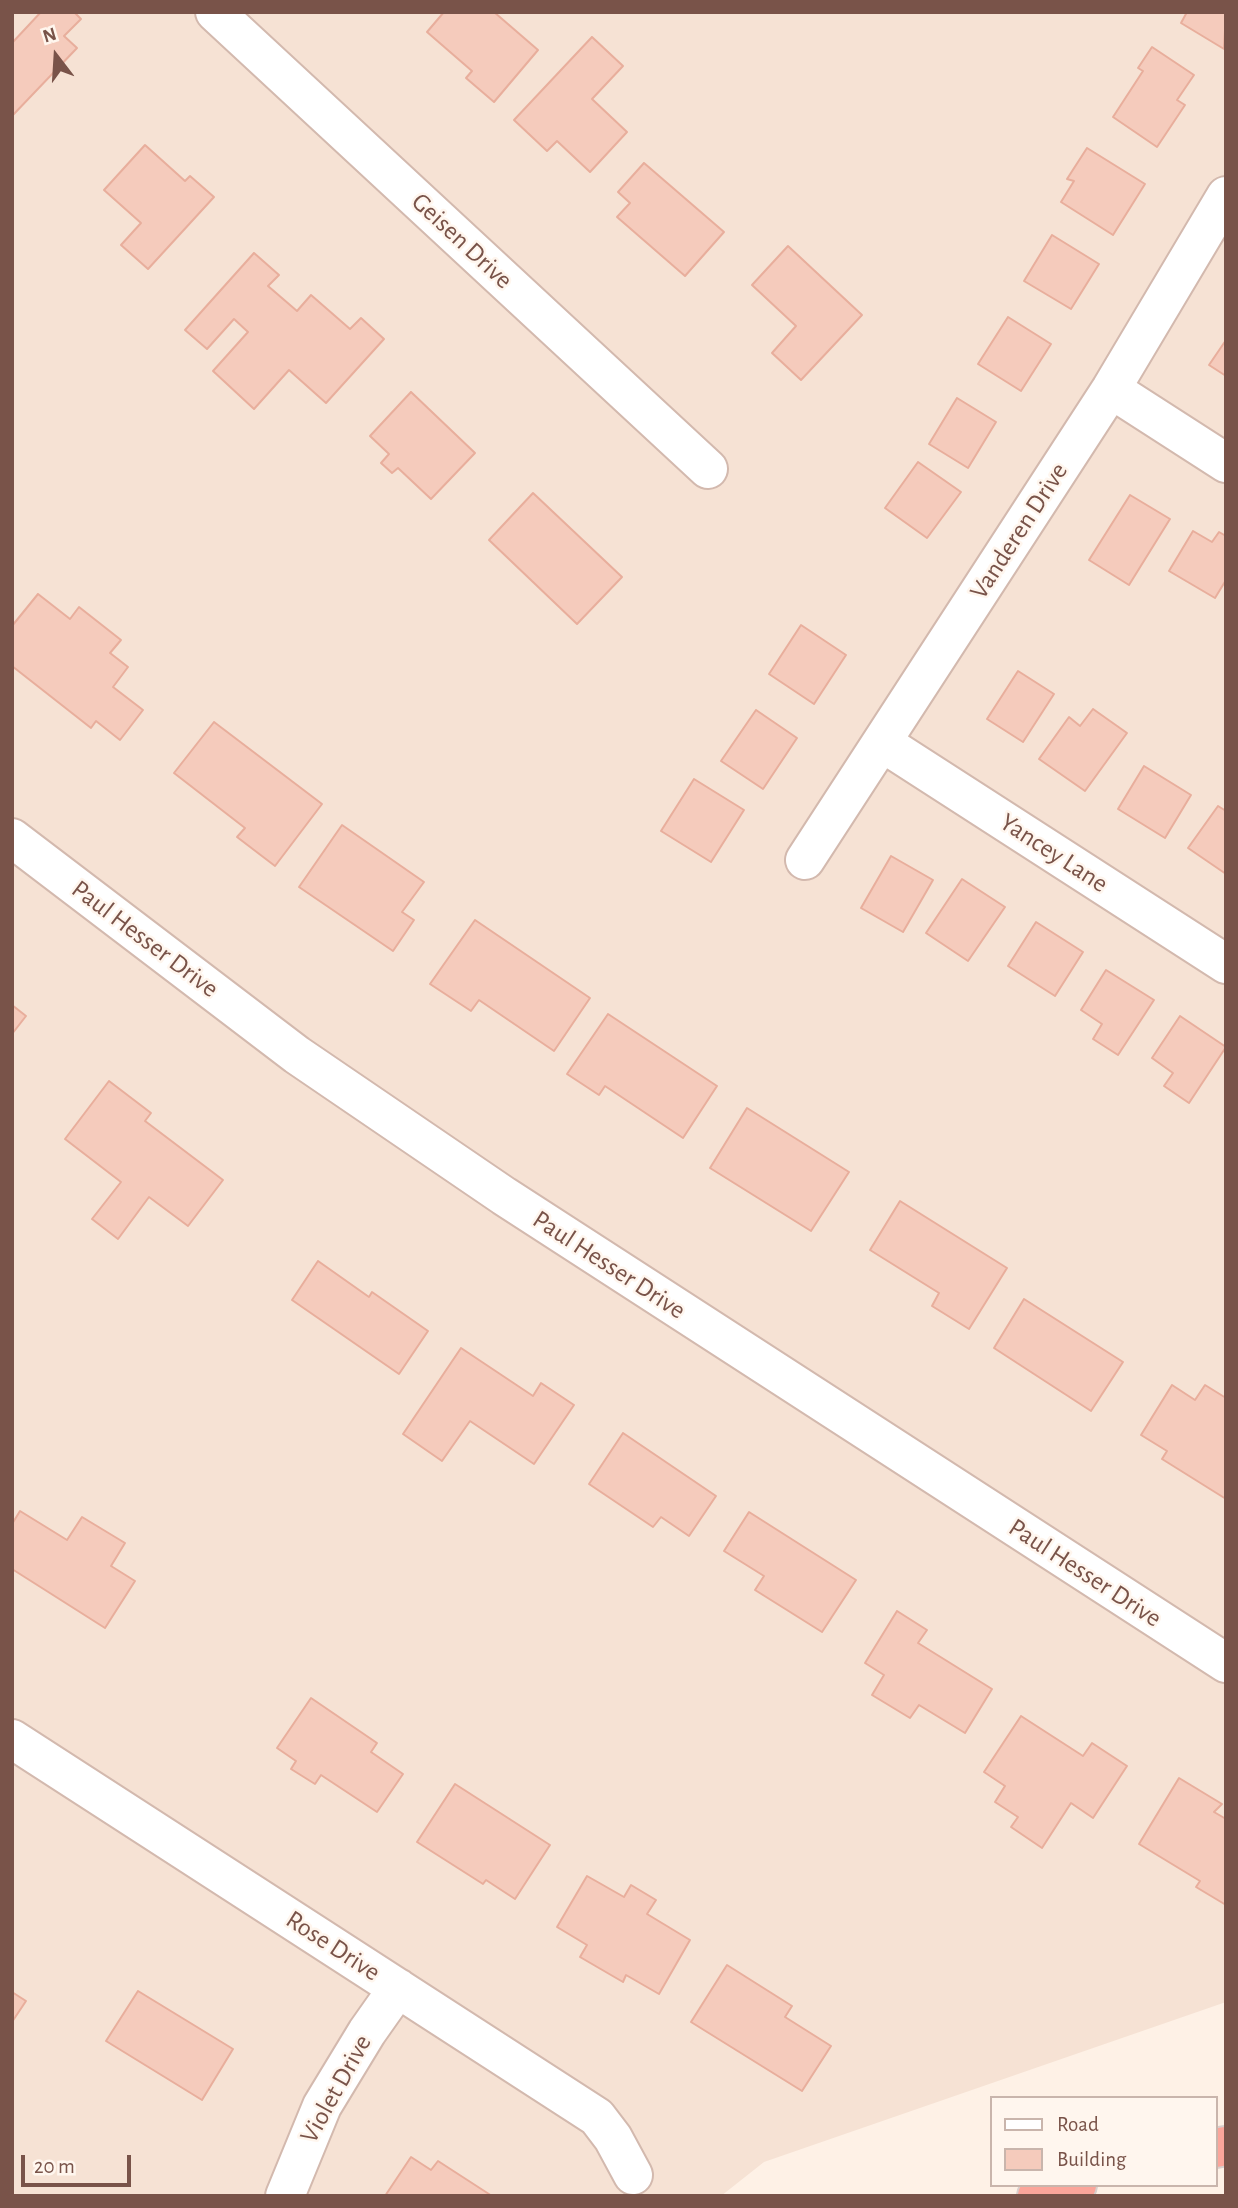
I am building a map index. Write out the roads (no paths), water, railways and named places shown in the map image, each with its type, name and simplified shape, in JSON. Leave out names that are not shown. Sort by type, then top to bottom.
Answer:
[{"type":"highway","points":[[1037,2196],[1070,2187]]},
{"type":"street","name":"Geisen Drive","points":[[215,12],[708,469]]},
{"type":"street","name":"Vanderen Drive","points":[[805,860],[1111,390],[1226,197]]},
{"type":"street","points":[[1111,390],[1226,463]]},
{"type":"street","name":"Yancey Lane","points":[[883,743],[1226,964]]},
{"type":"street","name":"Paul Hesser Drive","points":[[12,838],[297,1055],[504,1196],[1226,1663]]},
{"type":"street","name":"Rose Drive","points":[[12,1739],[597,2117],[613,2138],[633,2175]]},
{"type":"street","name":"Violet Drive","points":[[285,2196],[322,2106],[367,2032],[398,1988]]}]
